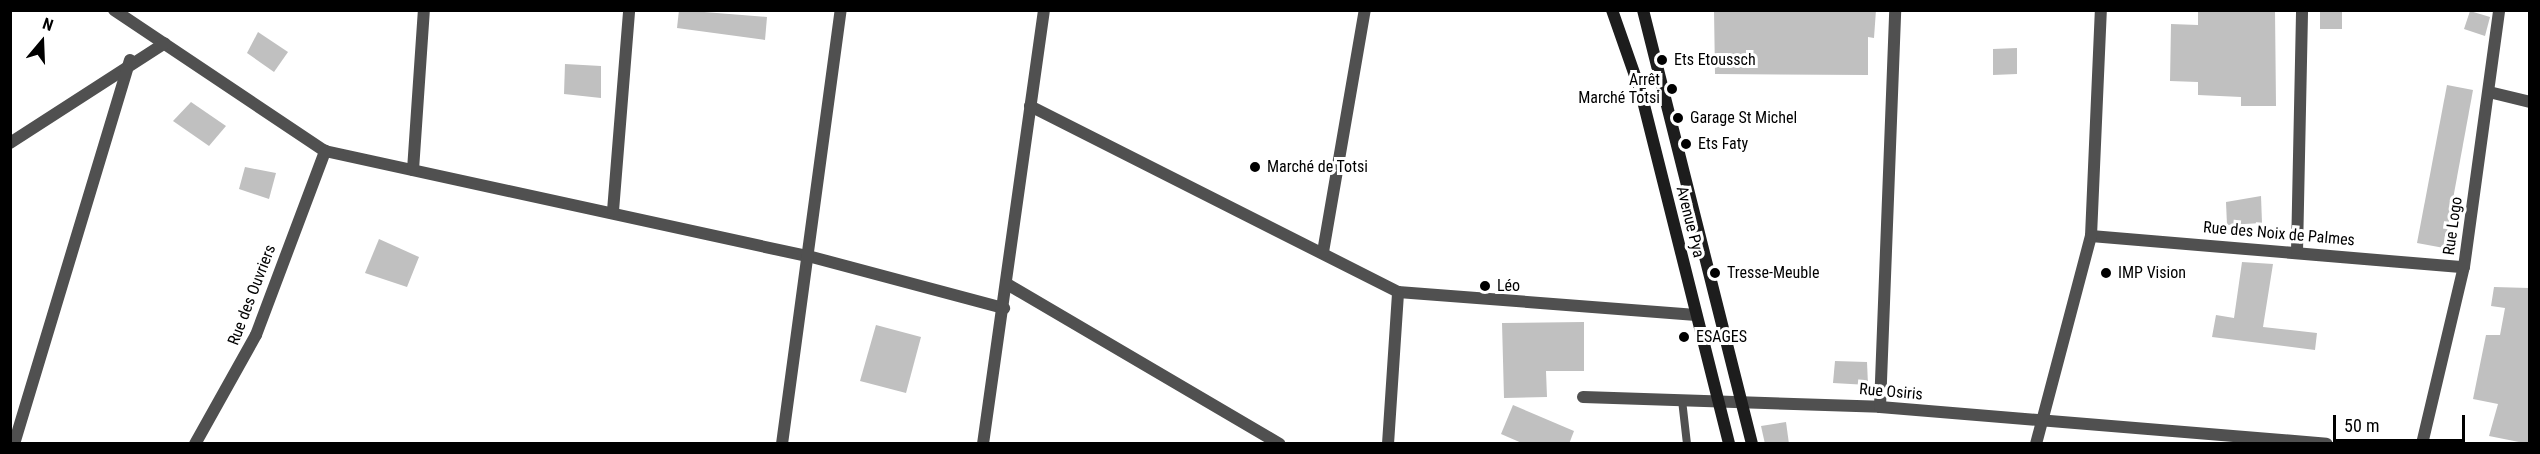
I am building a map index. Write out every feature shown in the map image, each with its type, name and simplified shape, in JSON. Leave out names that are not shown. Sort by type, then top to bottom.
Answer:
[{"type":"main road","name":"Avenue Pya","points":[[1612,10],[1641,93],[1729,444]]},
{"type":"main road","name":"Avenue Pya","points":[[1643,10],[1752,444]]},
{"type":"street","points":[[114,10],[325,152],[613,211],[808,256],[1004,308]]},
{"type":"street","points":[[413,170],[424,10]]},
{"type":"street","points":[[613,211],[629,10]]},
{"type":"street","points":[[782,444],[841,10]]},
{"type":"street","points":[[983,444],[1004,308],[1044,10]]},
{"type":"street","points":[[1323,252],[1365,10]]},
{"type":"street","points":[[1880,407],[1895,10]]},
{"type":"street","points":[[2036,444],[2038,424],[2091,236],[2101,10]]},
{"type":"street","points":[[2297,252],[2302,10]]},
{"type":"street","name":"Rue Logo","points":[[2422,444],[2464,267],[2499,10]]},
{"type":"street","points":[[10,143],[130,60],[165,43]]},
{"type":"street","points":[[14,444],[130,60]]},
{"type":"street","points":[[2489,92],[2529,102]]},
{"type":"street","points":[[1030,106],[1323,252],[1398,292],[1696,315]]},
{"type":"street","name":"Rue des Ouvriers","points":[[195,444],[245,359],[325,152]]},
{"type":"street","name":"Rue des Noix de Palmes","points":[[2091,236],[2464,267]]},
{"type":"street","points":[[1007,284],[1280,444]]},
{"type":"street","points":[[1388,444],[1398,292]]},
{"type":"street","name":"Rue Osiris","points":[[1583,398],[1719,401],[1741,399],[1880,407],[2038,424],[2326,444]]},
{"type":"lane","points":[[1682,400],[1687,444]]},
{"type":"building","points":[[679,10],[767,17],[765,40],[677,28]]},
{"type":"building","points":[[1714,10],[1876,10],[1874,38],[1868,37],[1868,75],[1715,74]]},
{"type":"building","points":[[2198,10],[2275,10],[2276,106],[2241,106],[2241,97],[2198,95],[2198,82],[2170,81],[2171,24],[2198,25]]},
{"type":"building","points":[[2320,10],[2342,10],[2342,29],[2320,29]]},
{"type":"building","points":[[2470,11],[2490,17],[2485,36],[2464,29]]},
{"type":"building","points":[[258,32],[288,52],[274,72],[247,53]]},
{"type":"building","points":[[2017,48],[2017,74],[1993,75],[1993,49]]},
{"type":"building","points":[[565,64],[601,66],[601,98],[564,94]]},
{"type":"building","points":[[2447,85],[2473,90],[2444,248],[2417,243]]},
{"type":"building","points":[[191,102],[226,126],[209,146],[173,121]]},
{"type":"building","points":[[245,167],[276,173],[269,199],[239,189]]},
{"type":"building","points":[[2261,196],[2262,223],[2227,225],[2226,202]]},
{"type":"building","points":[[379,239],[419,257],[407,287],[365,273]]},
{"type":"building","points":[[2242,262],[2273,264],[2263,327],[2317,333],[2315,350],[2212,337],[2216,315],[2234,318]]},
{"type":"building","points":[[2494,287],[2529,288],[2529,444],[2489,436],[2498,404],[2473,399],[2486,335],[2500,335],[2505,308],[2491,306]]},
{"type":"building","points":[[1584,322],[1584,371],[1546,371],[1547,397],[1504,398],[1502,323]]},
{"type":"building","points":[[876,325],[921,337],[906,393],[860,381]]},
{"type":"building","points":[[1835,361],[1867,362],[1868,385],[1833,383]]},
{"type":"building","points":[[1513,405],[1574,431],[1569,444],[1524,444],[1501,434]]},
{"type":"building","points":[[1786,422],[1789,444],[1765,444],[1761,426]]},
{"type":"place","name":"Ets Etoussch","points":[[1662,60]]},
{"type":"place","name":"Arrêt Marché Totsi","points":[[1672,89]]},
{"type":"place","name":"Garage St Michel","points":[[1678,118]]},
{"type":"place","name":"Ets Faty","points":[[1686,144]]},
{"type":"place","name":"Marché de Totsi","points":[[1255,167]]},
{"type":"place","name":"Tresse-Meuble","points":[[1715,273]]},
{"type":"place","name":"IMP Vision","points":[[2106,273]]},
{"type":"place","name":"Léo","points":[[1485,286]]},
{"type":"place","name":"ESAGES","points":[[1684,337]]}]
